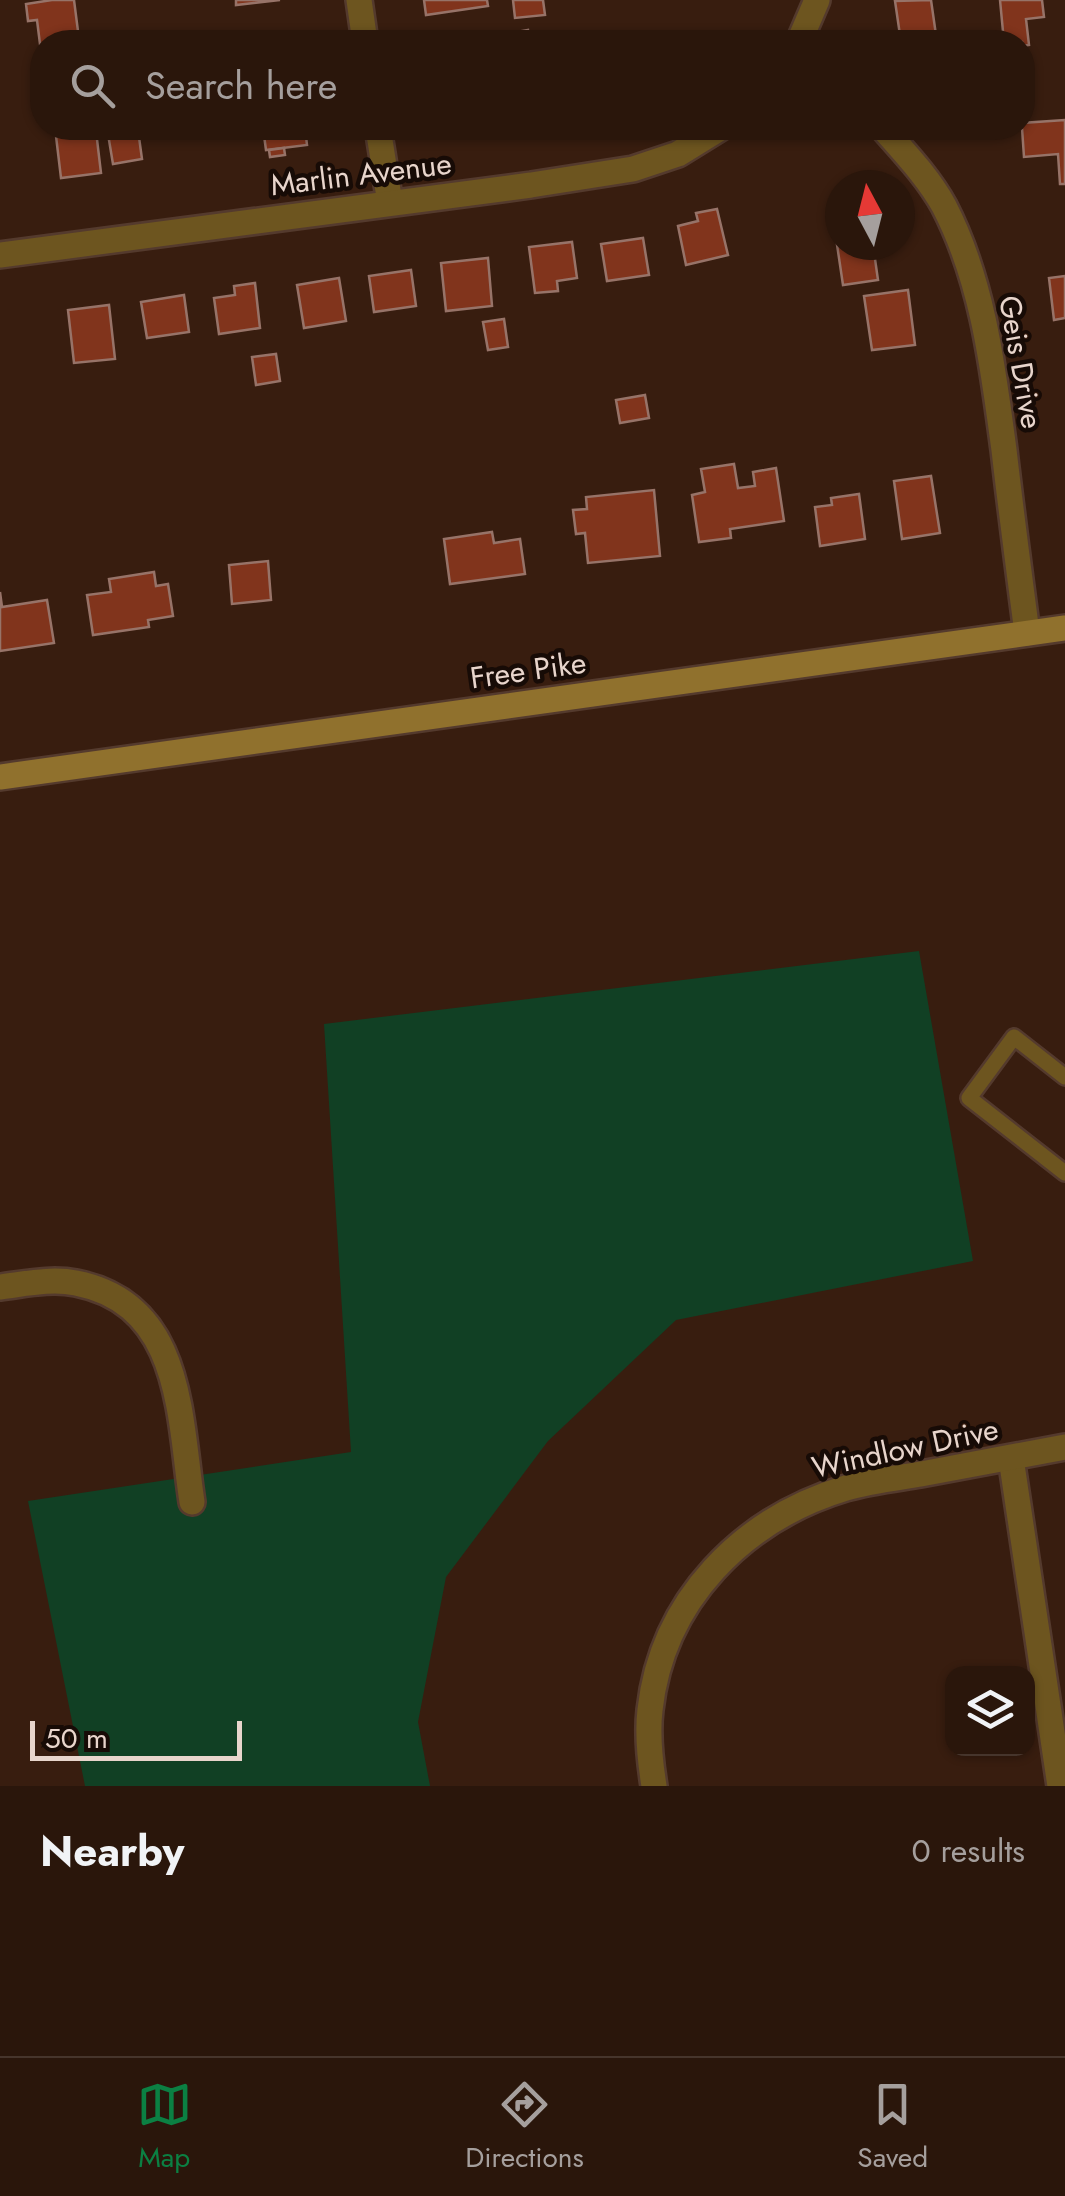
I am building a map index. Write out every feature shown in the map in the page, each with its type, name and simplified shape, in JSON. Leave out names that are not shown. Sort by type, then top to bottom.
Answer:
[{"type":"main road","name":"Free Pike","points":[[0,777],[1065,628]]},
{"type":"street","points":[[359,0],[363,30]]},
{"type":"street","points":[[804,30],[817,0]]},
{"type":"street","points":[[380,140],[390,202]]},
{"type":"street","name":"Marlin Avenue","points":[[0,255],[633,169],[678,154],[701,140]]},
{"type":"street","name":"Geis Drive","points":[[894,140],[943,204],[978,299],[992,359],[1026,633]]},
{"type":"street","points":[[0,1287],[50,1281],[75,1283],[101,1290],[144,1320],[164,1349],[173,1373],[192,1502]]},
{"type":"street","name":"Windlow Drive","points":[[654,1786],[650,1712],[656,1675],[672,1629],[713,1567],[740,1542],[775,1518],[849,1487],[1065,1448]]},
{"type":"street","points":[[1011,1458],[1060,1786]]},
{"type":"lane","points":[[1065,1077],[1014,1038],[969,1098],[1065,1173]]},
{"type":"green space","points":[[919,951],[973,1261],[676,1320],[548,1441],[446,1577],[418,1722],[430,1786],[85,1786],[28,1501],[351,1452],[324,1024]]},
{"type":"building","points":[[74,0],[78,30],[38,30],[37,20],[28,21],[26,4]]},
{"type":"building","points":[[236,0],[280,0],[236,5]]},
{"type":"building","points":[[424,0],[487,0],[488,6],[426,15]]},
{"type":"building","points":[[513,0],[543,0],[545,15],[515,18]]},
{"type":"building","points":[[931,0],[935,30],[899,30],[895,1]]},
{"type":"building","points":[[1000,0],[1042,0],[1044,17],[1026,19],[1027,30],[1003,30]]},
{"type":"building","points":[[1065,120],[1065,184],[1060,184],[1058,154],[1024,157],[1023,140],[1035,140],[1035,122]]},
{"type":"building","points":[[56,140],[97,140],[101,173],[61,178]]},
{"type":"building","points":[[109,140],[139,140],[142,159],[113,164]]},
{"type":"building","points":[[265,140],[306,140],[307,145],[266,150]]},
{"type":"building","points":[[284,148],[285,155],[270,157],[269,150]]},
{"type":"building","points":[[717,209],[728,255],[686,265],[678,226],[698,221],[696,213]]},
{"type":"building","points":[[643,238],[649,275],[607,281],[601,244]]},
{"type":"building","points":[[572,242],[577,278],[557,281],[558,291],[535,293],[529,247]]},
{"type":"building","points":[[488,258],[492,306],[446,311],[441,263]]},
{"type":"building","points":[[839,260],[875,260],[878,280],[843,285]]},
{"type":"building","points":[[411,270],[416,306],[374,312],[369,276]]},
{"type":"building","points":[[1065,276],[1065,318],[1054,320],[1049,278]]},
{"type":"building","points":[[339,278],[346,321],[304,328],[297,285]]},
{"type":"building","points":[[255,283],[260,328],[219,334],[214,298],[235,295],[234,286]]},
{"type":"building","points":[[908,290],[915,345],[872,350],[864,296]]},
{"type":"building","points":[[184,295],[189,332],[147,338],[141,302]]},
{"type":"building","points":[[109,305],[115,359],[74,363],[68,310]]},
{"type":"building","points":[[504,319],[508,347],[488,350],[483,322]]},
{"type":"building","points":[[276,354],[280,381],[256,385],[252,357]]},
{"type":"building","points":[[645,395],[649,418],[620,423],[616,400]]},
{"type":"building","points":[[734,464],[738,488],[755,486],[753,472],[776,468],[784,521],[730,529],[731,538],[699,542],[692,495],[705,492],[701,469]]},
{"type":"building","points":[[931,476],[940,533],[902,539],[894,481]]},
{"type":"building","points":[[654,490],[660,556],[588,563],[585,533],[576,534],[573,510],[587,509],[586,497]]},
{"type":"building","points":[[859,494],[865,539],[820,546],[815,507],[832,505],[831,498]]},
{"type":"building","points":[[492,532],[494,543],[520,539],[525,574],[450,584],[444,539]]},
{"type":"building","points":[[268,561],[271,600],[232,604],[229,565]]},
{"type":"building","points":[[154,572],[156,586],[168,584],[173,616],[148,620],[149,627],[93,635],[87,595],[111,592],[109,579]]},
{"type":"building","points":[[0,592],[2,607],[47,600],[54,643],[0,651]]}]
